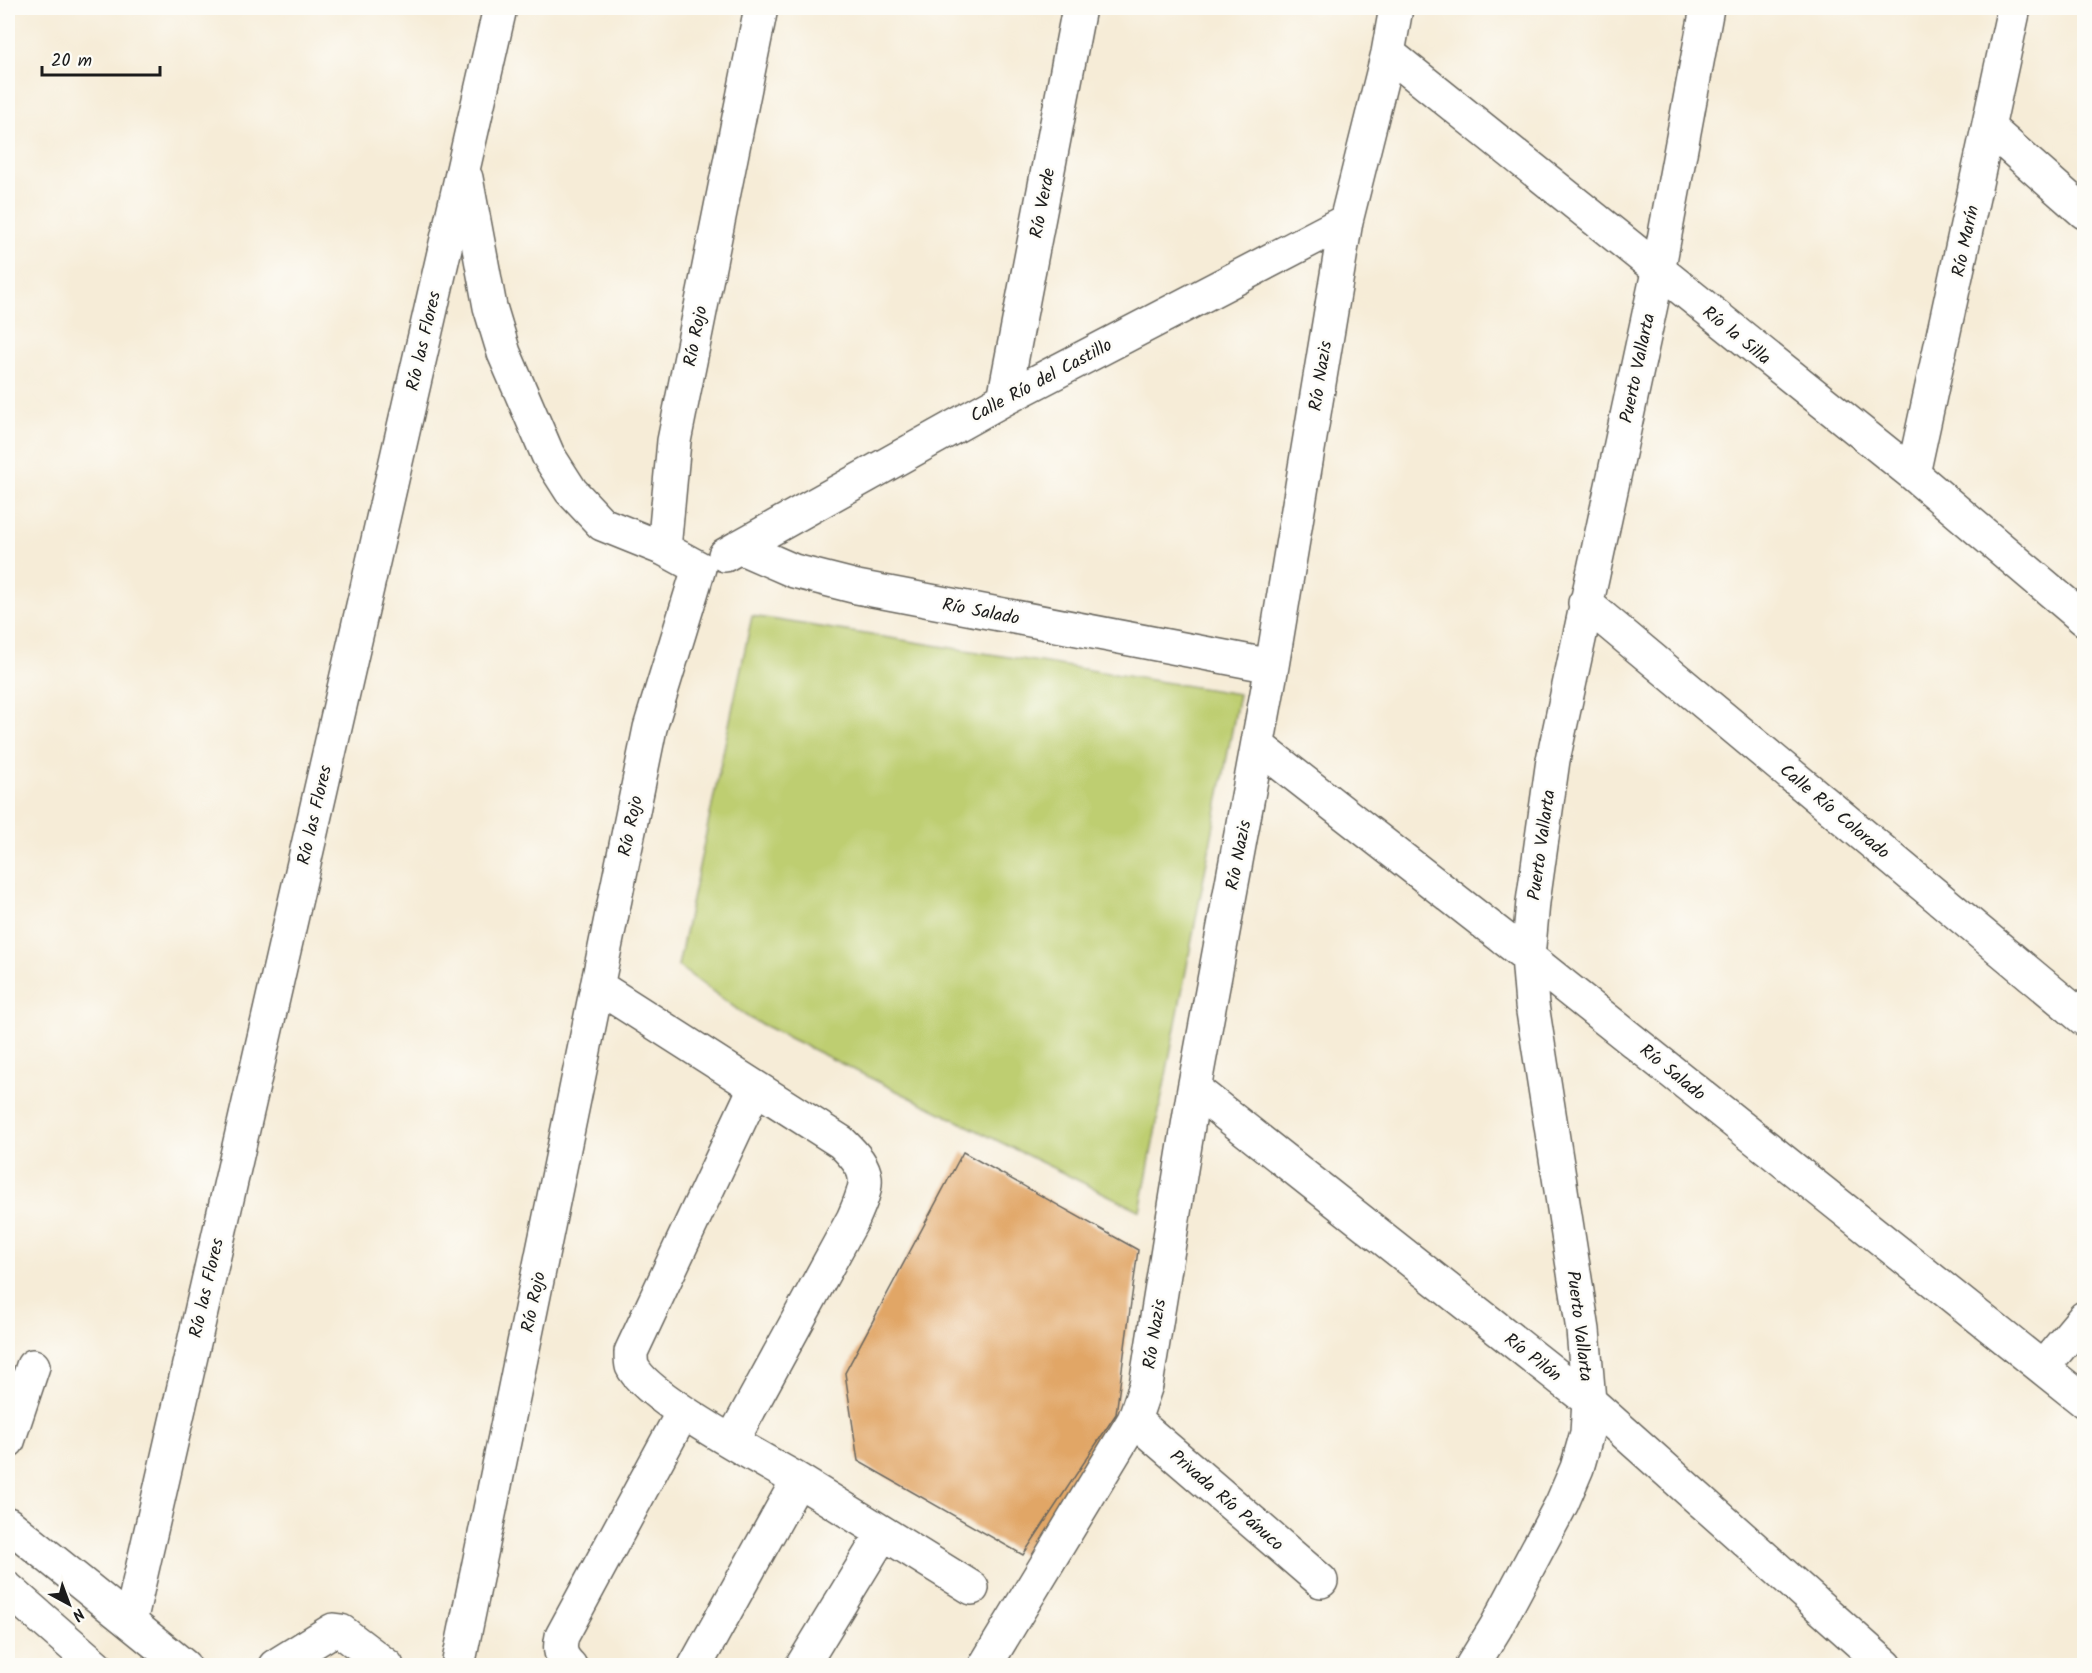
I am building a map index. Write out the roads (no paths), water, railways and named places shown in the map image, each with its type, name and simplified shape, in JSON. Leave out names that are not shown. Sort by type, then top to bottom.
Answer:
[{"type":"street","name":"Río las Flores","points":[[130,1622],[500,8]]},
{"type":"street","name":"Río Rojo","points":[[664,549],[674,441],[761,8]]},
{"type":"street","name":"Río Verde","points":[[1004,399],[1079,8]]},
{"type":"street","name":"Río Nazis","points":[[985,1665],[1134,1420],[1146,1385],[1194,1089],[1258,746],[1346,221],[1388,53],[1396,8]]},
{"type":"street","name":"Puerto Vallarta","points":[[1472,1665],[1496,1627],[1562,1503],[1577,1468],[1587,1432],[1589,1401],[1583,1330],[1542,1076],[1528,957],[1543,824],[1585,603],[1658,272],[1707,8]]},
{"type":"street","name":"Río Marín","points":[[1913,474],[2014,8]]},
{"type":"street","name":"Río la Silla","points":[[1388,53],[1658,272],[1913,474],[2085,619]]},
{"type":"street","points":[[1989,129],[2085,212]]},
{"type":"street","points":[[463,164],[490,307],[504,354],[548,455],[571,491],[602,524],[664,549],[699,568],[739,547]]},
{"type":"street","name":"Calle Río del Castillo","points":[[739,547],[1004,399],[1346,221]]},
{"type":"street","name":"Río Salado","points":[[739,547],[794,571],[857,587],[1272,666]]},
{"type":"street","name":"Río Rojo","points":[[458,1665],[650,728],[699,568]]},
{"type":"street","name":"Calle Río Colorado","points":[[1585,603],[2085,1019]]},
{"type":"street","name":"Río Salado","points":[[1258,746],[1528,957],[2085,1401]]},
{"type":"street","points":[[597,986],[841,1142],[859,1160],[867,1175],[865,1191],[853,1219],[732,1442]]},
{"type":"street","points":[[755,1088],[631,1352],[632,1365],[640,1376],[683,1412],[972,1588]]},
{"type":"street","name":"Río Pilón","points":[[1194,1089],[1589,1401],[1886,1665]]},
{"type":"street","points":[[2043,1367],[2085,1318]]},
{"type":"street","points":[[8,1441],[33,1366]]},
{"type":"street","points":[[570,1665],[562,1658],[559,1648],[562,1636],[683,1412]]},
{"type":"street","name":"Privada Río Pánuco","points":[[1134,1420],[1320,1581]]},
{"type":"street","points":[[695,1665],[798,1480]]},
{"type":"street","points":[[8,1524],[184,1665]]},
{"type":"street","points":[[802,1665],[883,1533]]},
{"type":"street","points":[[8,1589],[96,1665]]},
{"type":"street","points":[[275,1665],[333,1630],[340,1631],[387,1665]]}]
